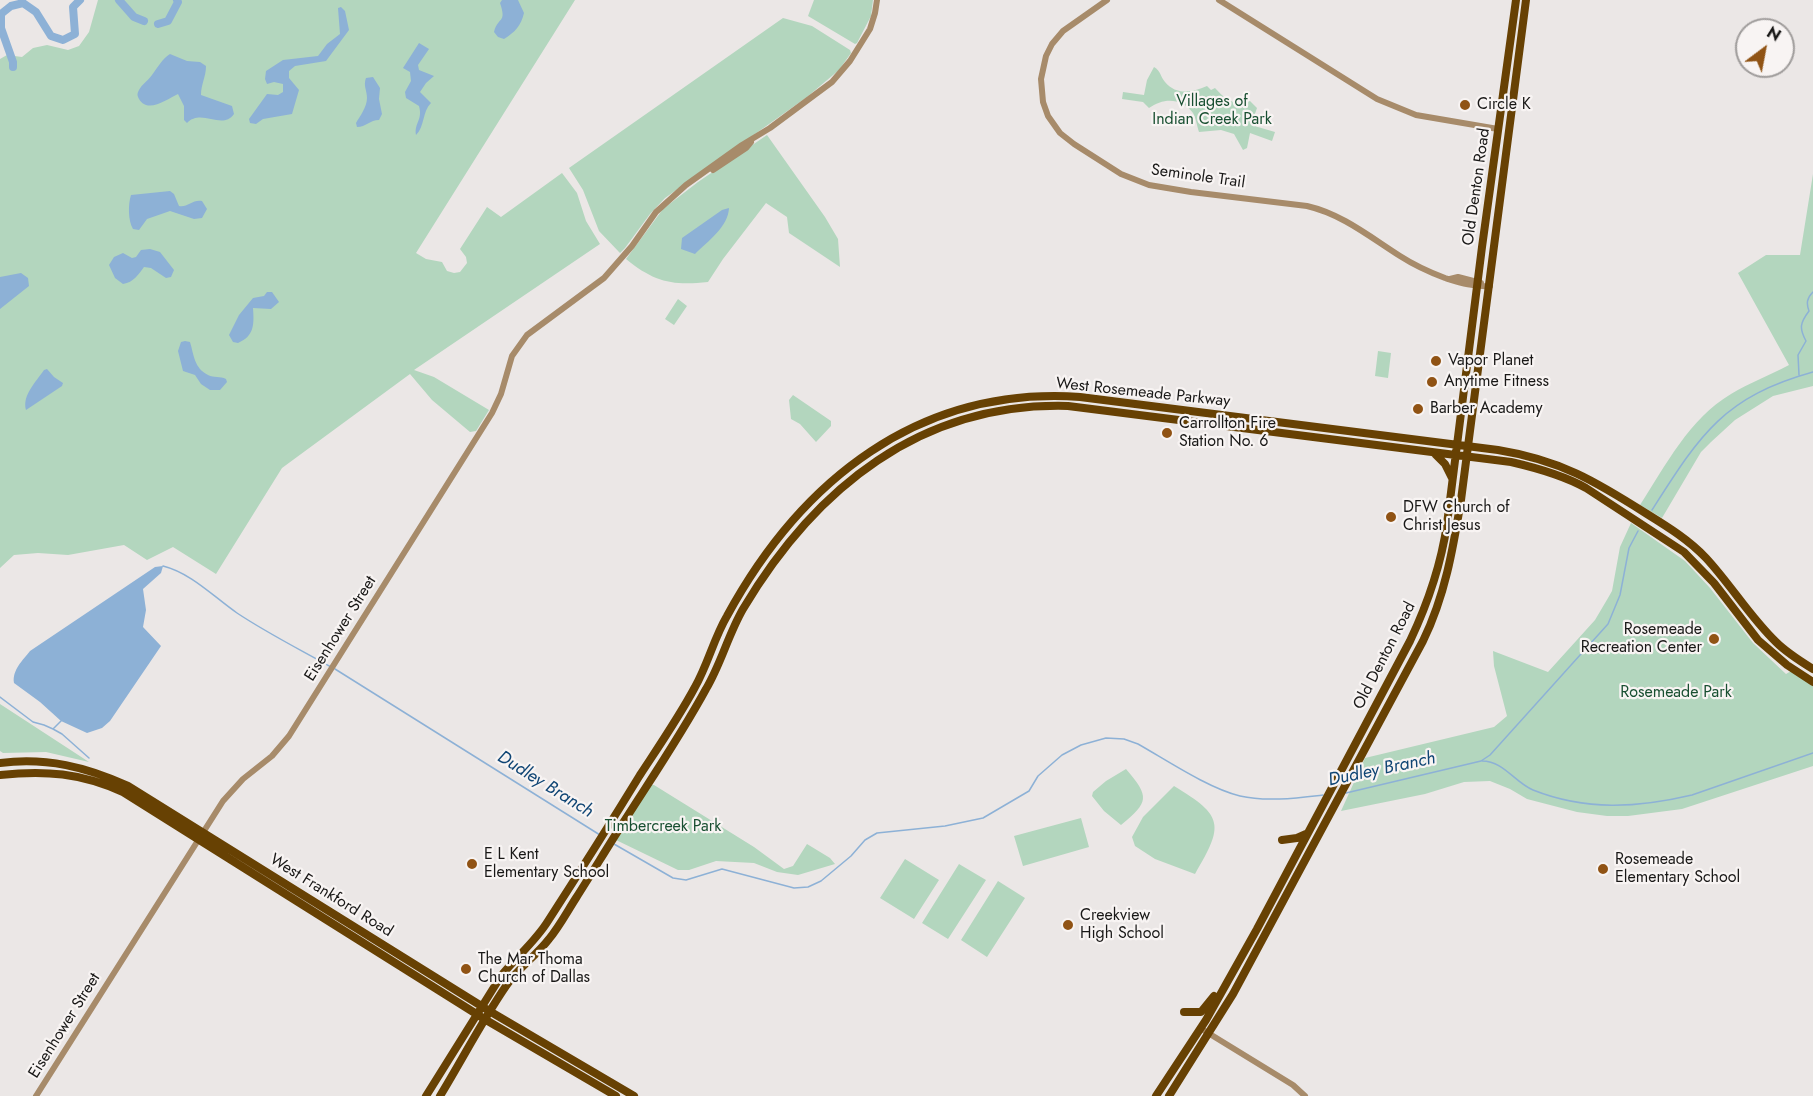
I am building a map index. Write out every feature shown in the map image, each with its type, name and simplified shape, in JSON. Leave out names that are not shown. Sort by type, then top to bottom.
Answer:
[{"type":"main road","name":"Old Denton Road","points":[[1156,1096],[1200,1029],[1222,990],[1418,626],[1441,560],[1516,0]]},
{"type":"main road","name":"Old Denton Road","points":[[1169,1096],[1233,994],[1431,624],[1444,586],[1451,561],[1467,457],[1526,0]]},
{"type":"main road","name":"West Rosemeade Parkway","points":[[426,1096],[511,963],[545,926],[610,824],[696,685],[727,616],[764,557],[805,507],[849,466],[896,436],[951,412],[1008,399],[1054,396],[1152,405],[1536,457],[1578,472],[1691,544],[1731,586],[1771,637],[1792,656],[1813,669]]},
{"type":"main road","points":[[1151,416],[1152,405]]},
{"type":"main road","name":"West Rosemeade Parkway","points":[[440,1096],[516,973],[551,937],[619,830],[706,689],[726,641],[762,579],[817,510],[839,488],[900,446],[961,420],[992,413],[1048,406],[1089,408],[1511,462],[1537,468],[1572,481],[1684,552],[1714,583],[1758,640],[1787,665],[1813,682]]},
{"type":"main road","points":[[1311,437],[1312,426]]},
{"type":"main road","points":[[1438,442],[1450,437],[1460,426]]},
{"type":"main road","points":[[1377,446],[1378,434]]},
{"type":"main road","points":[[1434,453],[1444,464],[1452,479]]},
{"type":"main road","points":[[1606,501],[1612,492]]},
{"type":"main road","points":[[1441,560],[1451,561]]},
{"type":"main road","points":[[1368,719],[1377,724]]},
{"type":"main road","name":"West Frankford Road","points":[[0,763],[30,760],[68,765],[103,775],[128,786],[490,1012],[634,1096]]},
{"type":"main road","name":"West Frankford Road","points":[[0,775],[49,772],[81,777],[123,792],[486,1020],[616,1096]]},
{"type":"main road","points":[[1282,840],[1297,838],[1307,833]]},
{"type":"main road","points":[[1184,1012],[1201,1012],[1217,992],[1222,990]]},
{"type":"street","name":"Eisenhower Street","points":[[36,1096],[198,840],[234,788],[281,746],[325,680],[492,413],[501,394],[512,356],[521,342],[541,324],[604,278],[632,246],[656,212],[680,192],[746,148],[753,139],[821,92],[838,76],[870,29],[877,0]]},
{"type":"street","name":"Seminole Trail","points":[[1107,0],[1063,31],[1046,56],[1041,79],[1043,102],[1048,116],[1060,133],[1074,144],[1121,174],[1149,185],[1314,208],[1331,214],[1428,272],[1450,279],[1458,277],[1490,286]]},
{"type":"street","points":[[1219,0],[1389,105],[1427,117],[1498,129]]},
{"type":"street","points":[[1200,1029],[1293,1085],[1305,1096]]},
{"type":"green space","points":[[98,0],[575,0],[416,253],[426,259],[442,262],[447,271],[460,272],[467,263],[460,249],[487,207],[501,217],[562,173],[577,193],[586,221],[600,244],[414,370],[434,377],[489,410],[476,431],[470,432],[432,400],[410,374],[282,468],[216,574],[173,547],[147,560],[124,545],[68,555],[38,553],[14,555],[0,568],[0,59],[7,55],[22,57],[33,48],[47,45],[68,50],[79,46],[89,32]]},
{"type":"green space","points":[[814,0],[873,0],[871,16],[857,43],[855,44],[808,16]]},
{"type":"green space","points":[[783,18],[812,26],[850,50],[851,53],[839,70],[807,97],[665,198],[620,253],[599,231],[583,190],[569,168]]},
{"type":"green space","name":"Villages of Indian Creek Park","points":[[1154,67],[1165,82],[1180,91],[1196,90],[1207,86],[1211,90],[1215,88],[1227,99],[1235,102],[1250,101],[1257,108],[1251,125],[1275,132],[1272,141],[1250,133],[1247,148],[1243,150],[1234,134],[1221,130],[1199,132],[1193,113],[1183,104],[1166,101],[1149,108],[1143,102],[1122,99],[1123,92],[1144,95],[1147,80]]},
{"type":"green space","points":[[767,135],[838,239],[840,267],[789,233],[787,217],[766,203],[708,282],[664,281],[646,273],[626,259],[663,209]]},
{"type":"green space","points":[[1813,174],[1813,386],[1773,396],[1735,420],[1701,452],[1662,518],[1640,505],[1679,444],[1716,404],[1745,386],[1789,365],[1738,273],[1766,255],[1800,255]]},
{"type":"green space","points":[[678,299],[687,306],[674,325],[665,319]]},
{"type":"green space","points":[[1378,351],[1391,353],[1388,378],[1375,376]]},
{"type":"green space","points":[[793,395],[831,421],[831,426],[816,442],[800,424],[791,419],[789,400]]},
{"type":"green space","name":"Rosemeade Park","points":[[1631,523],[1685,561],[1710,588],[1753,643],[1786,674],[1791,671],[1813,685],[1813,766],[1682,809],[1628,816],[1577,812],[1527,799],[1490,781],[1464,782],[1425,794],[1341,811],[1365,758],[1494,727],[1507,716],[1494,666],[1493,651],[1548,672],[1595,620],[1612,591],[1620,547]]},
{"type":"green space","points":[[0,704],[89,762],[46,752],[3,753],[0,751]]},
{"type":"green space","points":[[1126,769],[1139,786],[1143,799],[1137,810],[1121,825],[1104,811],[1092,796],[1093,792],[1106,781]]},
{"type":"green space","name":"Timbercreek Park","points":[[651,785],[754,847],[784,869],[793,866],[807,844],[830,858],[835,864],[798,875],[777,872],[754,863],[716,861],[689,870],[678,870],[616,840]]},
{"type":"green space","points":[[1174,786],[1202,806],[1210,814],[1214,823],[1211,844],[1195,874],[1155,859],[1135,846],[1132,837],[1143,817]]},
{"type":"green space","points":[[1081,818],[1089,847],[1023,866],[1014,836]]},
{"type":"green space","points":[[905,859],[939,880],[914,919],[880,898]]},
{"type":"green space","points":[[959,864],[986,880],[948,939],[922,923]]},
{"type":"green space","points":[[998,881],[1025,898],[987,957],[961,940]]},
{"type":"water","points":[[502,0],[518,0],[524,13],[517,28],[504,39],[498,37],[494,32],[503,14],[500,3]]},
{"type":"water","points":[[341,7],[345,11],[349,30],[326,61],[295,66],[289,71],[289,78],[299,90],[292,114],[263,119],[256,124],[250,123],[249,119],[267,94],[278,95],[283,92],[283,84],[274,82],[267,84],[266,71],[283,60],[318,56],[327,44],[340,34],[338,8]]},
{"type":"water","points":[[419,43],[429,49],[418,65],[419,70],[434,76],[420,92],[431,103],[416,135],[420,111],[419,106],[406,98],[405,92],[411,81],[410,72],[403,68]]},
{"type":"water","points":[[170,54],[187,61],[200,62],[206,66],[201,95],[232,106],[234,114],[229,119],[199,118],[187,123],[184,120],[184,106],[178,94],[152,105],[147,105],[139,99],[139,90]]},
{"type":"water","points":[[373,77],[380,88],[379,99],[382,114],[379,120],[357,127],[356,123],[367,101],[366,78]]},
{"type":"water","points":[[170,191],[174,194],[179,206],[202,201],[207,209],[202,218],[194,219],[170,211],[147,219],[139,230],[133,229],[129,212],[131,195]]},
{"type":"water","points":[[729,208],[721,227],[695,254],[681,249],[682,238],[722,210]]},
{"type":"water","points":[[150,249],[160,252],[174,270],[171,277],[166,278],[151,268],[144,267],[130,282],[123,284],[115,278],[109,265],[114,257],[123,253],[132,258],[136,257],[141,250]]},
{"type":"water","points":[[21,273],[28,278],[29,286],[0,309],[0,277]]},
{"type":"water","points":[[267,292],[272,292],[279,302],[271,309],[253,308],[253,324],[248,337],[238,343],[233,342],[229,335],[239,315],[253,298],[264,296]]},
{"type":"water","points":[[181,342],[190,342],[195,361],[203,372],[226,379],[227,382],[220,390],[210,390],[201,384],[195,375],[183,371],[178,351]]},
{"type":"water","points":[[47,369],[63,383],[62,386],[26,410],[28,394]]},
{"type":"water","points":[[163,566],[161,573],[143,589],[146,610],[143,627],[161,646],[110,721],[102,728],[87,733],[61,721],[14,683],[16,670],[30,651],[155,567]]},
{"type":"waterway","points":[[13,67],[1,28],[1,14],[11,6],[23,3],[36,12],[51,36],[63,40],[75,34],[73,7],[80,0]]},
{"type":"waterway","points":[[119,0],[134,17],[144,21]]},
{"type":"waterway","points":[[158,24],[168,21],[177,0]]},
{"type":"waterway","points":[[1799,375],[1798,355],[1806,341],[1802,333],[1802,326],[1809,311],[1809,296],[1813,292]]},
{"type":"waterway","name":"Dudley Branch","points":[[1652,510],[1685,460],[1717,422],[1735,407],[1757,394],[1782,382],[1813,372]]},
{"type":"waterway","name":"Dudley Branch","points":[[1346,793],[1481,761],[1490,755],[1608,624],[1620,595],[1629,548],[1638,531]]},
{"type":"waterway","name":"Dudley Branch","points":[[163,566],[193,580],[248,620],[331,667]]},
{"type":"waterway","name":"Dudley Branch","points":[[335,669],[600,835]]},
{"type":"waterway","name":"Dudley Branch","points":[[0,697],[33,722],[53,729],[61,721]]},
{"type":"waterway","points":[[53,729],[89,758]]},
{"type":"waterway","name":"Dudley Branch","points":[[614,844],[673,878],[686,880],[722,869],[794,888],[808,887],[821,881],[851,856],[865,840],[877,833],[945,826],[983,818],[1029,791],[1038,776],[1062,755],[1081,745],[1106,738],[1124,739],[1138,744],[1202,781],[1240,796],[1271,799],[1323,795]]},
{"type":"waterway","points":[[1482,761],[1497,764],[1526,786],[1553,797],[1592,804],[1631,805],[1692,795],[1813,753]]},
{"type":"place","name":"Circle K","points":[[1465,105]]},
{"type":"place","name":"Vapor Planet","points":[[1436,361]]},
{"type":"place","name":"Anytime Fitness","points":[[1432,382]]},
{"type":"place","name":"Barber Academy","points":[[1418,409]]},
{"type":"place","name":"Carrollton Fire Station No. 6","points":[[1167,433]]},
{"type":"place","name":"DFW Church of Christ Jesus","points":[[1391,517]]},
{"type":"place","name":"Rosemeade Recreation Center","points":[[1714,639]]},
{"type":"place","name":"E L Kent Elementary School","points":[[472,864]]},
{"type":"place","name":"Rosemeade Elementary School","points":[[1603,869]]},
{"type":"place","name":"Creekview High School","points":[[1068,925]]},
{"type":"place","name":"The Mar Thoma Church of Dallas","points":[[466,969]]}]
